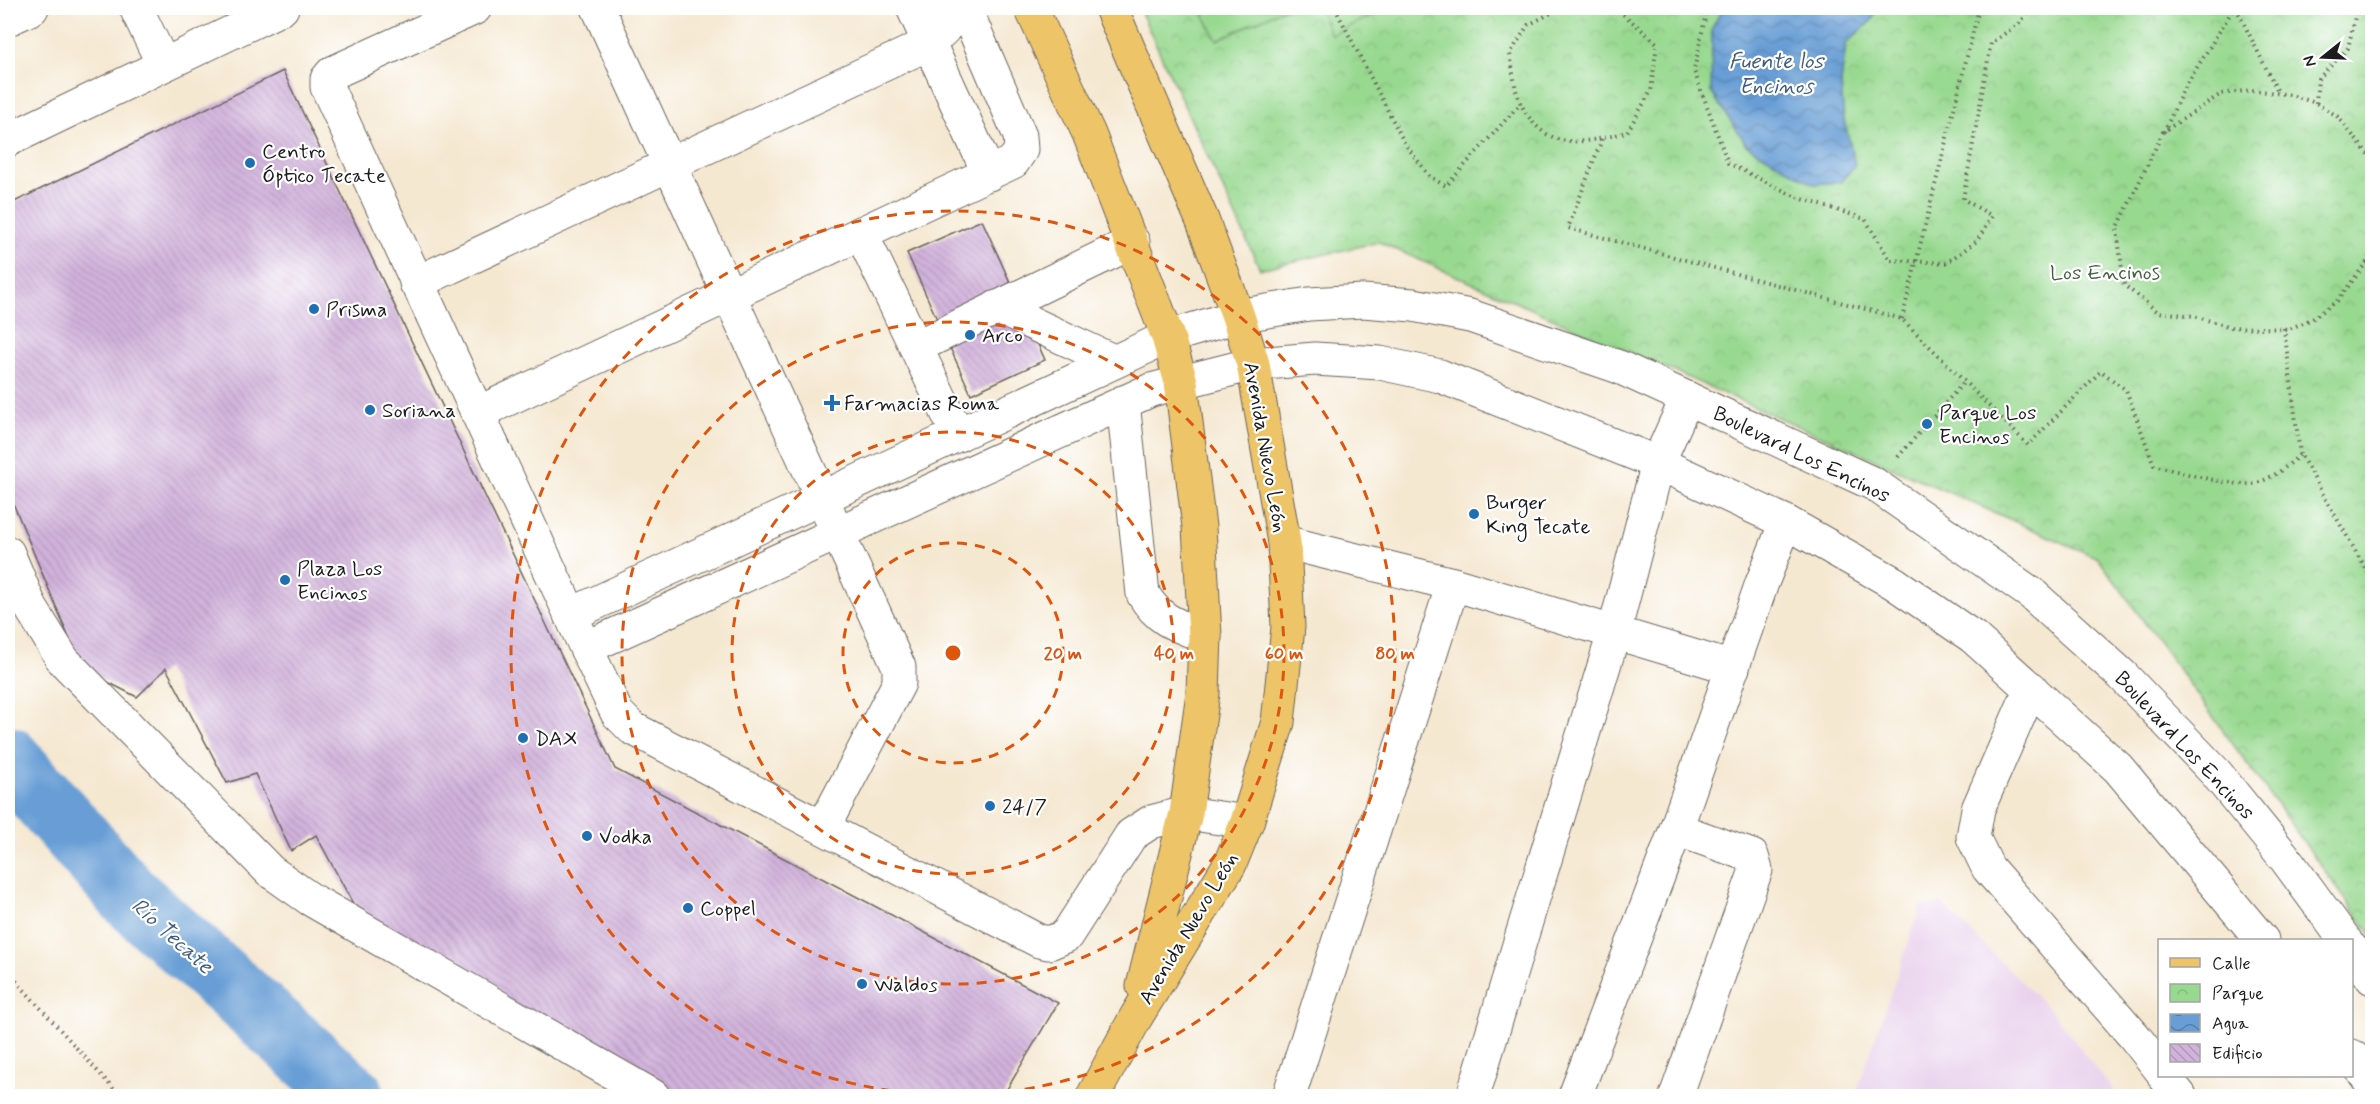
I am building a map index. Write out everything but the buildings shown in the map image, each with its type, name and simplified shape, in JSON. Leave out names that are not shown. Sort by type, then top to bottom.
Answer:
[{"type":"main road","name":"Avenida Nuevo León","points":[[1031,8],[1089,134],[1133,242],[1168,337],[1181,382],[1199,527],[1205,636],[1203,693],[1186,813],[1136,1017]]},
{"type":"main road","name":"Avenida Nuevo León","points":[[1111,8],[1203,222],[1253,364],[1284,542],[1288,627],[1278,722],[1247,822],[1230,864],[1136,1017]]},
{"type":"main road","points":[[1093,1096],[1136,1017]]},
{"type":"street","points":[[8,19],[32,8]]},
{"type":"street","points":[[136,8],[163,64]]},
{"type":"street","points":[[8,141],[282,8]]},
{"type":"street","points":[[475,8],[332,73],[327,79],[327,87],[570,615],[622,721],[1039,941],[1049,943],[1066,936],[1131,835],[1151,822],[1186,813],[1247,822]]},
{"type":"street","points":[[598,8],[900,674],[899,683],[824,826]]},
{"type":"street","points":[[913,8],[989,174]]},
{"type":"street","points":[[416,283],[930,43],[945,28],[951,8]]},
{"type":"street","points":[[478,413],[1013,162],[1021,150],[1020,136],[965,8]]},
{"type":"street","points":[[861,233],[958,435]]},
{"type":"street","points":[[916,347],[1133,242]]},
{"type":"street","name":"Boulevard Los Encinos","points":[[570,615],[1168,337],[1238,316],[1308,304],[1363,301],[1413,305],[1470,316],[1609,363],[1874,484],[2032,594],[2122,675],[2216,774],[2285,858],[2343,939]]},
{"type":"street","points":[[997,308],[1113,361]]},
{"type":"street","points":[[586,648],[1123,402],[1181,382],[1253,364],[1315,359],[1380,363],[1440,376],[1658,463],[1786,522],[1894,583],[1973,637],[2118,768],[2261,939]]},
{"type":"street","points":[[1478,1095],[1614,633],[1658,463],[1687,398]]},
{"type":"street","points":[[1123,402],[1143,594],[1151,608],[1164,620],[1205,636]]},
{"type":"street","points":[[1575,1096],[1676,829],[1761,583],[1786,522]]},
{"type":"street","points":[[1284,542],[1453,584],[1733,668]]},
{"type":"street","points":[[8,553],[32,608],[63,660],[270,871],[310,899],[653,1096]]},
{"type":"street","points":[[1289,1096],[1453,584]]},
{"type":"street","points":[[2031,688],[1978,809],[1973,837],[1988,868],[2134,1036],[2158,1067]]},
{"type":"street","points":[[1676,829],[1752,855],[1756,870],[1676,1096]]},
{"type":"street","name":"Boulevard Los Encinos","points":[[2353,952],[2373,978]]},
{"type":"street","points":[[2353,1057],[2373,1084]]},
{"type":"street","points":[[2165,1077],[2180,1096]]},
{"type":"path","points":[[1335,8],[1405,144],[1430,177],[1446,186],[1521,104]]},
{"type":"path","points":[[1561,8],[1528,25],[1510,54],[1521,104],[1543,132],[1573,144],[1627,132],[1651,91],[1657,43],[1616,8]]},
{"type":"path","points":[[1707,8],[1694,71],[1728,163],[1796,197],[1865,219],[1890,260],[1946,263],[1977,241],[1992,216],[1963,199],[1991,43],[2020,22],[2031,8]]},
{"type":"path","points":[[1902,320],[1979,8]]},
{"type":"path","points":[[2235,8],[2279,93]]},
{"type":"path","points":[[2235,8],[2183,90],[2117,229],[2124,285],[2158,312],[2194,316],[2231,327],[2284,328],[2312,320],[2337,301],[2367,262],[2373,249]]},
{"type":"path","points":[[2316,103],[2318,79],[2348,48],[2357,8]]},
{"type":"path","points":[[2163,132],[2221,94],[2252,90],[2279,93],[2316,103],[2337,116],[2373,159]]},
{"type":"path","points":[[1602,139],[1568,228],[1902,320],[2028,445],[2101,371],[2126,390],[2154,465],[2222,481],[2255,483],[2290,465],[2300,454]]},
{"type":"path","points":[[2284,328],[2300,454],[2373,580]]},
{"type":"path","points":[[1874,484],[1964,382]]},
{"type":"path","points":[[8,972],[120,1096]]},
{"type":"shaded area","points":[[1942,904],[2051,1011],[2118,1096],[1855,1096],[1921,906]]},
{"type":"green space","name":"Los Encinos","points":[[1139,8],[2372,8],[2372,936],[2098,558],[1379,242],[1260,269]]},
{"type":"green space","points":[[1200,8],[1285,8],[1217,40]]},
{"type":"green space","points":[[1319,8],[1388,8],[1331,35]]},
{"type":"water","name":"Fuente los Encinos","points":[[1723,8],[1876,8],[1873,19],[1846,44],[1841,83],[1844,120],[1855,164],[1842,182],[1813,184],[1747,145],[1711,92],[1712,28]]},
{"type":"waterway","name":"Río Tecate","points":[[8,759],[131,898],[352,1096]]},
{"type":"place","name":"Centro Óptico Tecate","points":[[250,163]]},
{"type":"place","name":"Prisma","points":[[314,309]]},
{"type":"place","name":"Arco","points":[[970,335]]},
{"type":"place","name":"Farmacias Roma","points":[[832,403]]},
{"type":"place","name":"Soriana","points":[[370,410]]},
{"type":"place","name":"Parque Los Encinos","points":[[1927,424]]},
{"type":"place","name":"Burger King Tecate","points":[[1474,514]]},
{"type":"place","name":"Plaza Los Encinos","points":[[285,580]]},
{"type":"place","name":"DAX","points":[[523,738]]},
{"type":"place","name":"24/7","points":[[990,806]]},
{"type":"place","name":"Vodka","points":[[587,836]]},
{"type":"place","name":"Coppel","points":[[688,908]]},
{"type":"place","name":"Waldos","points":[[862,984]]}]
